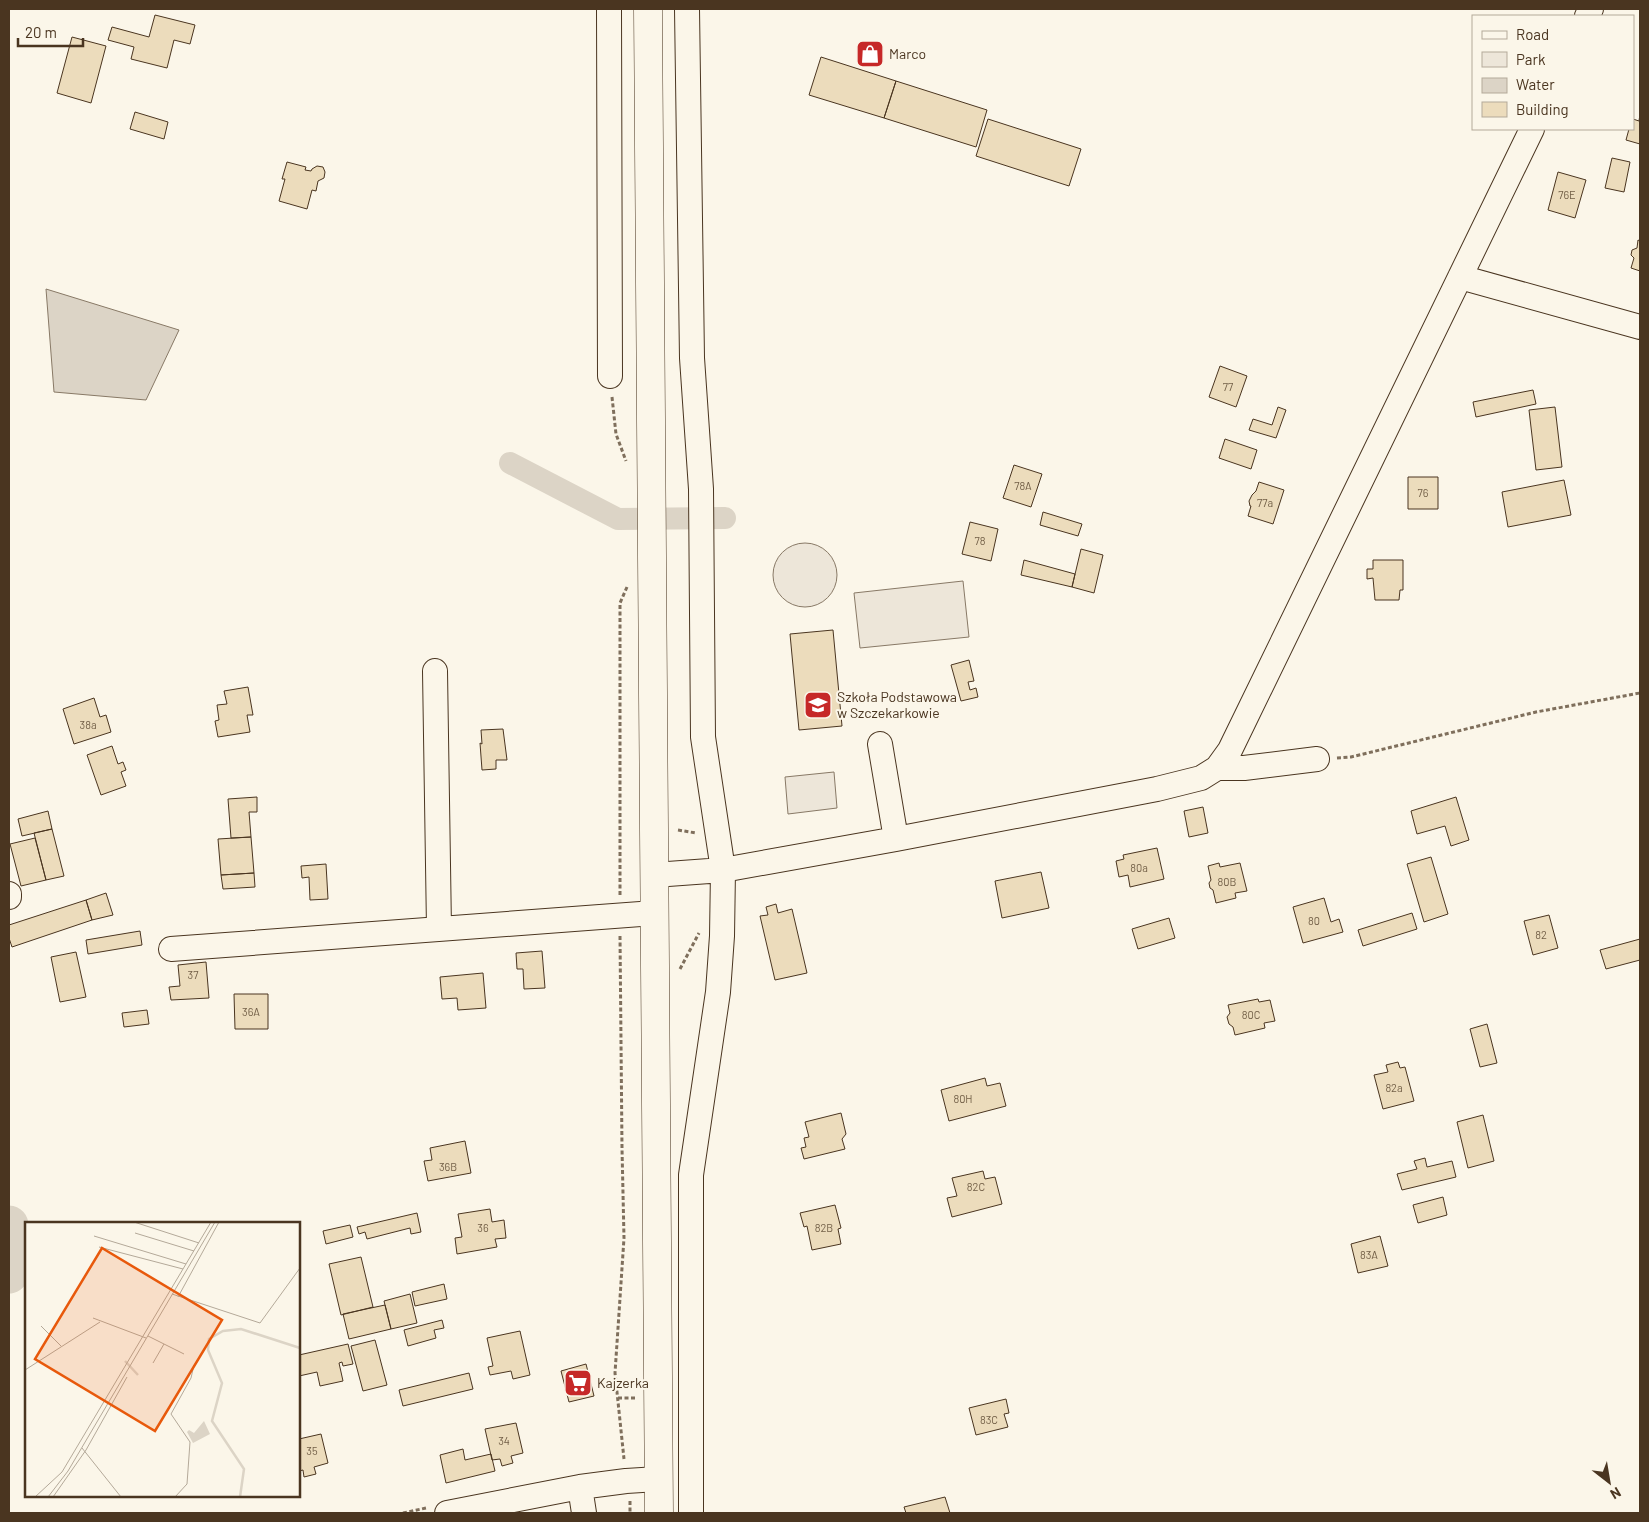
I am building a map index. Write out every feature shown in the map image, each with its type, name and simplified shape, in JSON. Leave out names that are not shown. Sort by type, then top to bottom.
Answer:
[{"type":"main road","points":[[648,9],[659,1513]]},
{"type":"street","points":[[609,9],[610,376]]},
{"type":"street","points":[[687,9],[692,358],[701,489],[703,737],[723,870],[722,936],[718,992],[692,1175],[692,1513]]},
{"type":"street","points":[[654,875],[723,870],[896,839],[1157,789],[1201,778],[1217,768],[1230,750],[1532,130]]},
{"type":"street","points":[[1460,277],[1640,327]]},
{"type":"street","points":[[435,671],[438,929]]},
{"type":"street","points":[[880,744],[896,839]]},
{"type":"street","points":[[1217,768],[1244,768],[1317,759]]},
{"type":"street","points":[[170,949],[654,914]]},
{"type":"street","points":[[447,1513],[537,1489],[580,1487],[658,1479]]},
{"type":"street","points":[[580,1487],[584,1513]]},
{"type":"path","points":[[610,376],[616,434],[629,469]]},
{"type":"path","points":[[630,579],[620,603],[620,916],[624,1238],[615,1373],[626,1481],[623,1496],[630,1497],[630,1513]]},
{"type":"path","points":[[1317,759],[1351,757],[1536,712],[1640,693]]},
{"type":"path","points":[[673,830],[700,833],[717,832]]},
{"type":"path","points":[[678,975],[699,933]]},
{"type":"green space","points":[[805,543],[823,548],[828,552],[832,557],[837,575],[832,593],[828,598],[823,602],[805,607],[787,602],[782,598],[778,593],[773,575],[778,557],[782,552],[787,548]]},
{"type":"green space","points":[[963,581],[969,637],[860,648],[854,593]]},
{"type":"green space","points":[[834,772],[837,808],[788,814],[785,777]]},
{"type":"water","points":[[46,289],[179,330],[146,400],[54,392]]},
{"type":"building","points":[[155,15],[195,25],[190,44],[174,40],[167,68],[131,59],[134,47],[108,40],[112,27],[149,37]]},
{"type":"building","points":[[72,37],[106,46],[91,103],[57,93]]},
{"type":"building","points":[[821,57],[896,81],[884,118],[809,95]]},
{"type":"building","points":[[896,81],[987,110],[976,147],[884,118]]},
{"type":"building","points":[[135,112],[168,122],[164,139],[130,129]]},
{"type":"building","points":[[1640,114],[1640,144],[1626,140],[1629,130],[1634,130],[1634,119],[1639,121]]},
{"type":"building","points":[[988,119],[1081,149],[1069,186],[976,156]]},
{"type":"building","points":[[1612,158],[1630,162],[1624,192],[1605,188]]},
{"type":"building","points":[[287,162],[306,167],[305,170],[311,171],[317,166],[323,167],[325,172],[324,178],[318,181],[316,191],[312,190],[307,209],[279,201]]},
{"type":"building","points":[[1558,172],[1586,180],[1575,218],[1548,210]]},
{"type":"building","points":[[1638,240],[1640,241],[1640,271],[1631,268],[1634,258],[1631,255],[1632,250],[1637,248]]},
{"type":"building","points":[[1220,366],[1247,376],[1236,407],[1209,397]]},
{"type":"building","points":[[1533,390],[1536,404],[1476,417],[1473,402]]},
{"type":"building","points":[[1278,407],[1286,410],[1276,438],[1249,430],[1253,419],[1272,425]]},
{"type":"building","points":[[1555,407],[1562,467],[1536,470],[1529,410]]},
{"type":"building","points":[[1225,439],[1257,450],[1251,469],[1219,458]]},
{"type":"building","points":[[1014,465],[1042,474],[1031,507],[1003,498]]},
{"type":"building","points":[[1408,477],[1438,477],[1438,509],[1408,509]]},
{"type":"building","points":[[1564,480],[1571,515],[1508,527],[1502,492]]},
{"type":"building","points":[[1259,482],[1284,490],[1273,524],[1248,516],[1251,506],[1249,501],[1256,491]]},
{"type":"building","points":[[1043,512],[1082,524],[1078,536],[1040,525]]},
{"type":"building","points":[[970,522],[998,529],[991,561],[962,554]]},
{"type":"building","points":[[1081,549],[1103,555],[1094,593],[1072,587]]},
{"type":"building","points":[[1024,560],[1075,574],[1072,587],[1021,575]]},
{"type":"building","points":[[1373,560],[1403,560],[1403,590],[1400,590],[1399,600],[1375,600],[1373,578],[1367,579],[1367,569],[1373,569]]},
{"type":"building","points":[[833,630],[842,726],[799,730],[790,634]]},
{"type":"building","points":[[969,660],[974,681],[968,682],[970,690],[976,688],[978,697],[961,701],[951,665]]},
{"type":"building","points":[[248,687],[253,715],[247,715],[250,732],[218,737],[215,721],[219,720],[217,705],[227,704],[224,691]]},
{"type":"building","points":[[94,698],[100,717],[106,715],[111,732],[74,744],[63,709]]},
{"type":"building","points":[[503,729],[507,760],[496,760],[496,769],[482,770],[481,730]]},
{"type":"building","points":[[112,746],[118,764],[123,762],[126,770],[121,772],[126,786],[101,795],[87,755]]},
{"type":"building","points":[[257,797],[257,812],[249,812],[251,837],[231,838],[228,799]]},
{"type":"building","points":[[1456,797],[1469,840],[1451,846],[1445,826],[1417,834],[1411,811]]},
{"type":"building","points":[[1203,807],[1208,833],[1189,837],[1184,811]]},
{"type":"building","points":[[48,811],[52,829],[22,836],[18,819]]},
{"type":"building","points":[[52,829],[64,876],[46,880],[34,833]]},
{"type":"building","points":[[251,837],[254,873],[221,875],[218,839]]},
{"type":"building","points":[[35,838],[46,880],[21,886],[10,844]]},
{"type":"building","points":[[1157,848],[1164,879],[1130,887],[1128,875],[1119,877],[1116,861],[1124,859],[1123,855]]},
{"type":"building","points":[[1431,857],[1448,914],[1424,922],[1407,864]]},
{"type":"building","points":[[1219,863],[1220,867],[1240,863],[1247,891],[1235,893],[1236,898],[1216,903],[1213,890],[1210,888],[1209,883],[1211,880],[1208,866]]},
{"type":"building","points":[[326,864],[328,899],[310,900],[309,877],[302,878],[301,866]]},
{"type":"building","points":[[1041,872],[1049,908],[1002,918],[995,881]]},
{"type":"building","points":[[254,873],[255,887],[223,889],[221,875]]},
{"type":"building","points":[[106,893],[113,915],[92,920],[86,900]]},
{"type":"building","points":[[1324,898],[1331,922],[1339,919],[1343,932],[1303,943],[1293,907]]},
{"type":"building","points":[[86,900],[92,920],[12,947],[9,938],[9,925]]},
{"type":"building","points":[[776,904],[778,913],[792,909],[807,973],[775,980],[760,916],[768,915],[766,907]]},
{"type":"building","points":[[1412,913],[1417,929],[1363,946],[1358,930]]},
{"type":"building","points":[[1549,915],[1558,948],[1533,955],[1524,921]]},
{"type":"building","points":[[1169,918],[1175,938],[1138,949],[1132,929]]},
{"type":"building","points":[[140,931],[142,945],[88,954],[86,940]]},
{"type":"building","points":[[1640,939],[1640,960],[1606,969],[1600,950]]},
{"type":"building","points":[[542,951],[545,988],[524,989],[523,969],[517,969],[516,953]]},
{"type":"building","points":[[76,952],[86,997],[60,1002],[51,957]]},
{"type":"building","points":[[206,962],[209,998],[171,1000],[169,987],[180,986],[178,965]]},
{"type":"building","points":[[483,973],[486,1008],[458,1010],[457,998],[442,999],[440,977]]},
{"type":"building","points":[[234,994],[268,994],[268,1029],[235,1029]]},
{"type":"building","points":[[1258,999],[1259,1002],[1270,1000],[1275,1021],[1264,1023],[1265,1028],[1235,1035],[1227,1017],[1230,1013],[1228,1005]]},
{"type":"building","points":[[147,1010],[149,1024],[124,1027],[122,1013]]},
{"type":"building","points":[[1487,1024],[1497,1063],[1480,1067],[1470,1029]]},
{"type":"building","points":[[1398,1062],[1400,1068],[1405,1067],[1414,1101],[1383,1109],[1374,1075],[1388,1072],[1386,1065]]},
{"type":"building","points":[[985,1078],[987,1086],[1000,1083],[1006,1106],[949,1121],[941,1090]]},
{"type":"building","points":[[841,1113],[846,1134],[842,1139],[845,1149],[804,1159],[801,1148],[806,1147],[804,1138],[809,1137],[805,1122]]},
{"type":"building","points":[[1483,1115],[1494,1161],[1468,1168],[1457,1122]]},
{"type":"building","points":[[465,1141],[471,1173],[428,1181],[424,1161],[432,1160],[430,1148]]},
{"type":"building","points":[[1425,1158],[1427,1167],[1452,1161],[1456,1177],[1402,1190],[1397,1174],[1417,1169],[1414,1161]]},
{"type":"building","points":[[983,1171],[985,1179],[995,1177],[1002,1204],[952,1217],[947,1198],[957,1196],[952,1178]]},
{"type":"building","points":[[1443,1197],[1447,1215],[1418,1223],[1413,1205]]},
{"type":"building","points":[[835,1205],[841,1228],[838,1229],[841,1244],[812,1250],[807,1226],[804,1227],[800,1213]]},
{"type":"building","points":[[490,1209],[492,1222],[504,1220],[506,1238],[495,1239],[497,1247],[457,1254],[455,1238],[462,1237],[458,1214]]},
{"type":"building","points":[[417,1213],[421,1232],[411,1234],[410,1228],[367,1239],[365,1232],[359,1234],[357,1227]]},
{"type":"building","points":[[350,1225],[353,1237],[326,1244],[323,1231]]},
{"type":"building","points":[[1380,1236],[1388,1266],[1358,1273],[1351,1244]]},
{"type":"building","points":[[361,1257],[373,1307],[341,1315],[329,1264]]},
{"type":"building","points":[[444,1284],[447,1299],[415,1306],[412,1292]]},
{"type":"building","points":[[410,1294],[417,1323],[391,1329],[384,1301]]},
{"type":"building","points":[[385,1305],[391,1329],[349,1339],[343,1314]]},
{"type":"building","points":[[442,1320],[444,1328],[434,1330],[436,1338],[408,1346],[404,1330]]},
{"type":"building","points":[[520,1331],[530,1375],[513,1379],[511,1371],[490,1375],[488,1367],[493,1366],[487,1338]]},
{"type":"building","points":[[375,1340],[387,1385],[363,1391],[351,1346]]},
{"type":"building","points":[[348,1344],[353,1364],[343,1366],[342,1362],[339,1363],[343,1381],[320,1386],[317,1372],[300,1376],[300,1355]]},
{"type":"building","name":"Kajzerka","points":[[586,1364],[594,1396],[569,1402],[561,1371]]},
{"type":"building","points":[[469,1373],[473,1389],[403,1406],[399,1390]]},
{"type":"building","points":[[1006,1399],[1009,1413],[1004,1414],[1008,1427],[976,1435],[969,1408]]},
{"type":"building","points":[[516,1423],[523,1453],[511,1456],[513,1463],[502,1466],[500,1459],[492,1460],[485,1429]]},
{"type":"building","points":[[321,1434],[328,1463],[314,1467],[316,1474],[304,1477],[303,1470],[300,1471],[300,1439]]},
{"type":"building","points":[[463,1449],[465,1460],[491,1454],[495,1471],[446,1483],[440,1455]]},
{"type":"building","points":[[945,1497],[950,1513],[906,1513],[904,1507]]},
{"type":"waterway","points":[[510,463],[618,519],[725,518]]},
{"type":"waterway","points":[[9,1225],[13,1249],[9,1274]]},
{"type":"place","name":"Marco","points":[[870,54]]},
{"type":"place","name":"Szkoła Podstawowa w Szczekarkowie","points":[[818,705]]},
{"type":"place","name":"Kajzerka","points":[[578,1383]]}]
